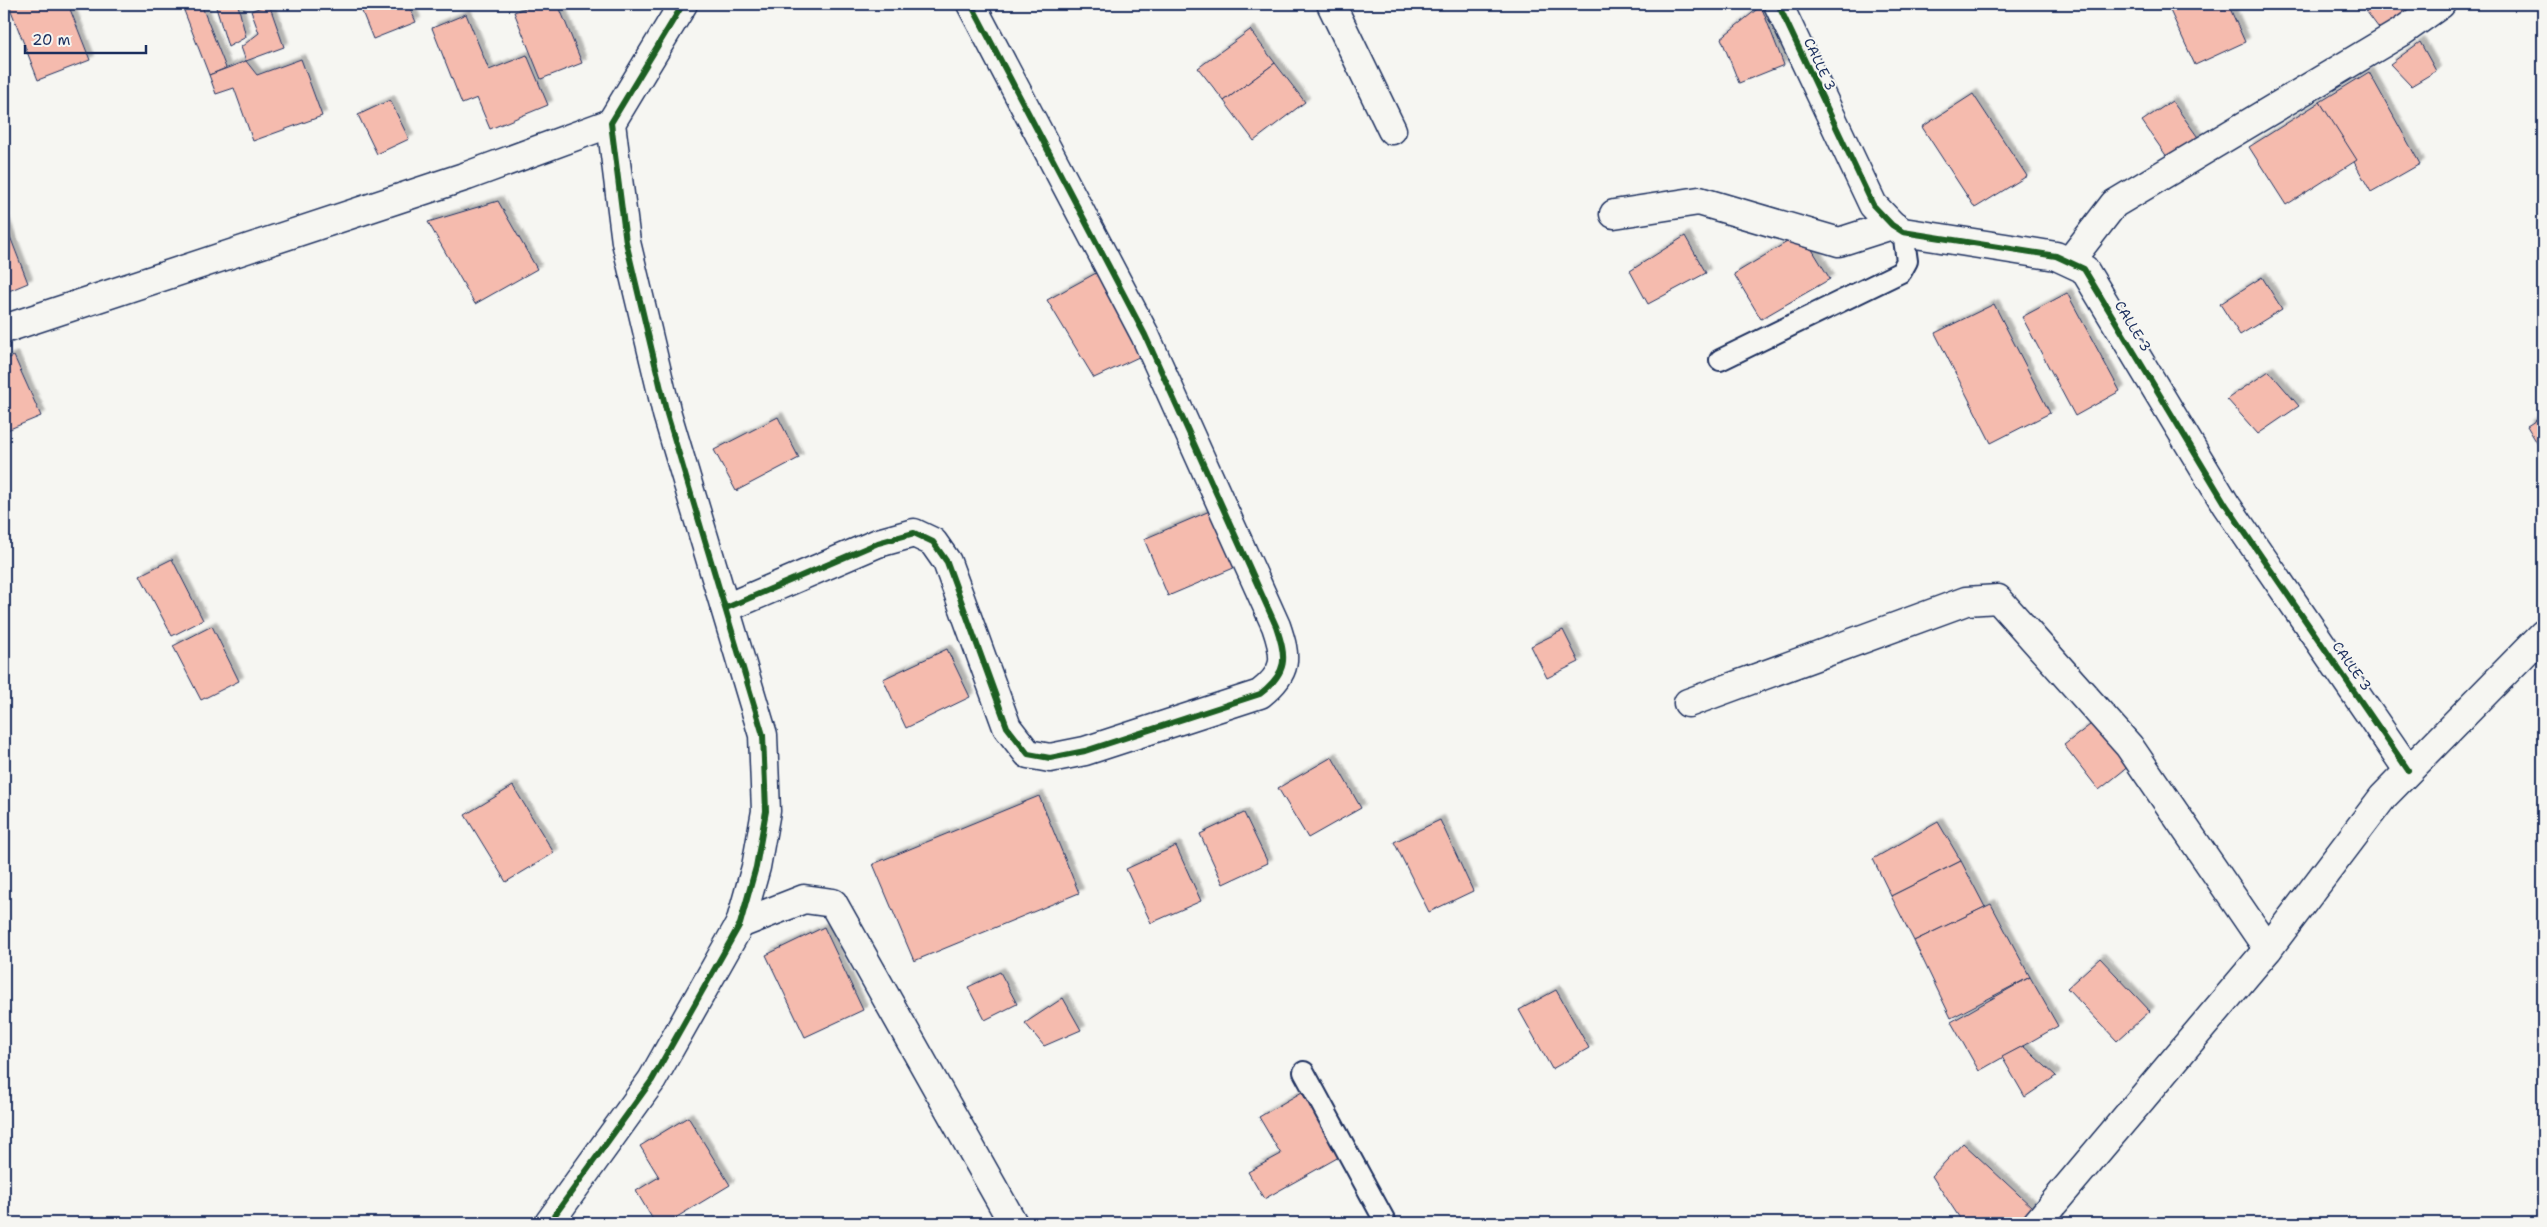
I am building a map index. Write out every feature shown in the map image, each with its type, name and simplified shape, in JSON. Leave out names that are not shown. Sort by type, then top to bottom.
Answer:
[{"type":"street","points":[[548,1223],[652,1080],[740,924],[756,867],[766,811],[763,735],[667,414],[626,242],[611,123],[683,4]]},
{"type":"street","points":[[726,608],[878,544],[914,534],[933,542],[947,562],[1007,727],[1028,754],[1050,758],[1085,751],[1260,694],[1273,683],[1280,673],[1285,650],[1276,626],[1145,335],[970,4]]},
{"type":"street","points":[[1332,4],[1392,130]]},
{"type":"street","name":"CALLE 3","points":[[1778,4],[1873,205],[1897,228],[2056,256],[2084,269],[2226,505],[2408,770]]},
{"type":"street","points":[[2070,261],[2114,204],[2400,33],[2441,4]]},
{"type":"street","points":[[4,329],[467,176],[611,123]]},
{"type":"street","points":[[1614,214],[1699,201],[1840,242],[1897,228]]},
{"type":"street","points":[[1688,703],[1966,601],[1998,599],[2129,746],[2268,949]]},
{"type":"street","points":[[2037,1223],[2268,949],[2384,797],[2408,770],[2543,634]]},
{"type":"street","points":[[740,924],[804,899],[833,903],[1013,1223]]},
{"type":"lane","points":[[1720,360],[1901,272],[1907,260],[1897,228]]},
{"type":"lane","points":[[1304,1072],[1386,1223]]},
{"type":"building","points":[[19,4],[68,4],[90,60],[38,80],[10,8]]},
{"type":"building","points":[[192,4],[201,4],[226,68],[209,75],[183,8]]},
{"type":"building","points":[[215,4],[240,4],[238,5],[246,37],[228,47]]},
{"type":"building","points":[[269,4],[284,47],[246,61],[241,47],[259,33],[251,11]]},
{"type":"building","points":[[359,4],[408,4],[416,22],[373,39]]},
{"type":"building","points":[[537,4],[558,4],[582,63],[541,79],[514,12]]},
{"type":"building","points":[[2167,4],[2228,4],[2245,42],[2195,65]]},
{"type":"building","points":[[2361,4],[2426,4],[2384,35]]},
{"type":"building","points":[[1761,6],[1784,65],[1739,83],[1721,38]]},
{"type":"building","points":[[466,14],[489,70],[527,55],[548,105],[490,129],[477,98],[462,104],[432,28]]},
{"type":"building","points":[[1250,30],[1275,63],[1224,101],[1198,68]]},
{"type":"building","points":[[2420,42],[2436,71],[2411,86],[2390,64]]},
{"type":"building","points":[[301,59],[322,116],[253,141],[234,88],[216,94],[209,75],[246,61],[257,75]]},
{"type":"building","points":[[1275,63],[1305,102],[1254,141],[1224,101]]},
{"type":"building","points":[[2369,72],[2420,164],[2371,192],[2320,102]]},
{"type":"building","points":[[1973,94],[2027,176],[1975,208],[1922,127]]},
{"type":"building","points":[[390,100],[409,139],[377,154],[358,115]]},
{"type":"building","points":[[2172,101],[2202,143],[2172,164],[2142,121]]},
{"type":"building","points":[[2320,102],[2357,160],[2286,205],[2249,147]]},
{"type":"building","points":[[498,201],[537,269],[475,304],[428,222]]},
{"type":"building","points":[[4,221],[28,283],[4,293]]},
{"type":"building","points":[[1802,233],[1830,279],[1761,319],[1734,274]]},
{"type":"building","points":[[1685,236],[1706,273],[1648,304],[1630,271]]},
{"type":"building","points":[[1096,273],[1143,355],[1094,378],[1047,300]]},
{"type":"building","points":[[2262,277],[2282,309],[2240,335],[2220,304]]},
{"type":"building","points":[[2067,293],[2120,391],[2075,416],[2022,317]]},
{"type":"building","points":[[1994,304],[2050,413],[1991,443],[1935,333]]},
{"type":"building","points":[[14,356],[41,416],[5,431],[4,360]]},
{"type":"building","points":[[2269,371],[2299,406],[2258,434],[2227,399]]},
{"type":"building","points":[[2543,416],[2543,453],[2527,426]]},
{"type":"building","points":[[778,417],[799,458],[736,491],[714,450]]},
{"type":"building","points":[[1212,510],[1236,567],[1168,596],[1144,539]]},
{"type":"building","points":[[172,559],[203,620],[172,636],[140,575]]},
{"type":"building","points":[[212,626],[239,681],[201,700],[173,646]]},
{"type":"building","points":[[1563,630],[1579,662],[1547,678],[1531,646]]},
{"type":"building","points":[[947,649],[970,697],[906,728],[883,679]]},
{"type":"building","points":[[2099,718],[2134,762],[2099,790],[2064,745]]},
{"type":"building","points":[[1332,757],[1361,808],[1308,838],[1278,788]]},
{"type":"building","points":[[513,786],[554,853],[506,882],[465,815]]},
{"type":"building","points":[[1039,796],[1079,893],[914,961],[873,864]]},
{"type":"building","points":[[1244,813],[1268,863],[1223,884],[1200,834]]},
{"type":"building","points":[[1440,820],[1473,891],[1429,912],[1394,842]]},
{"type":"building","points":[[1938,822],[1961,861],[1891,896],[1873,859]]},
{"type":"building","points":[[1176,846],[1201,901],[1151,923],[1126,869]]},
{"type":"building","points":[[1961,861],[1985,907],[1914,941],[1891,896]]},
{"type":"building","points":[[1991,904],[2030,977],[1951,1018],[1914,941]]},
{"type":"building","points":[[824,927],[863,1010],[805,1037],[766,955]]},
{"type":"building","points":[[2100,958],[2150,1011],[2117,1041],[2067,988]]},
{"type":"building","points":[[1000,972],[1017,1004],[985,1020],[968,987]]},
{"type":"building","points":[[2030,977],[2058,1026],[1979,1071],[1951,1022]]},
{"type":"building","points":[[1556,990],[1589,1048],[1552,1069],[1519,1010]]},
{"type":"building","points":[[1063,998],[1081,1030],[1044,1046],[1025,1023]]},
{"type":"building","points":[[2023,1046],[2056,1076],[2025,1097],[2002,1057]]},
{"type":"building","points":[[1302,1092],[1339,1157],[1264,1199],[1248,1172],[1281,1154],[1259,1117]]},
{"type":"building","points":[[688,1117],[730,1185],[667,1223],[655,1223],[636,1191],[659,1177],[640,1146]]},
{"type":"building","points":[[1963,1143],[2032,1207],[2017,1223],[1963,1223],[1932,1176]]},
{"type":"cycle path","points":[[549,1223],[652,1080],[740,924],[756,867],[766,811],[763,735],[667,414],[626,242],[611,123],[683,4]]},
{"type":"cycle path","points":[[726,608],[878,543],[914,533],[933,542],[947,562],[1007,727],[1028,754],[1050,758],[1085,751],[1260,694],[1276,679],[1283,664],[1282,647],[1276,626],[1145,335],[971,4]]},
{"type":"cycle path","points":[[1778,4],[1873,205],[1892,225],[1903,232],[2056,256],[2084,269],[2226,505],[2408,770]]}]
